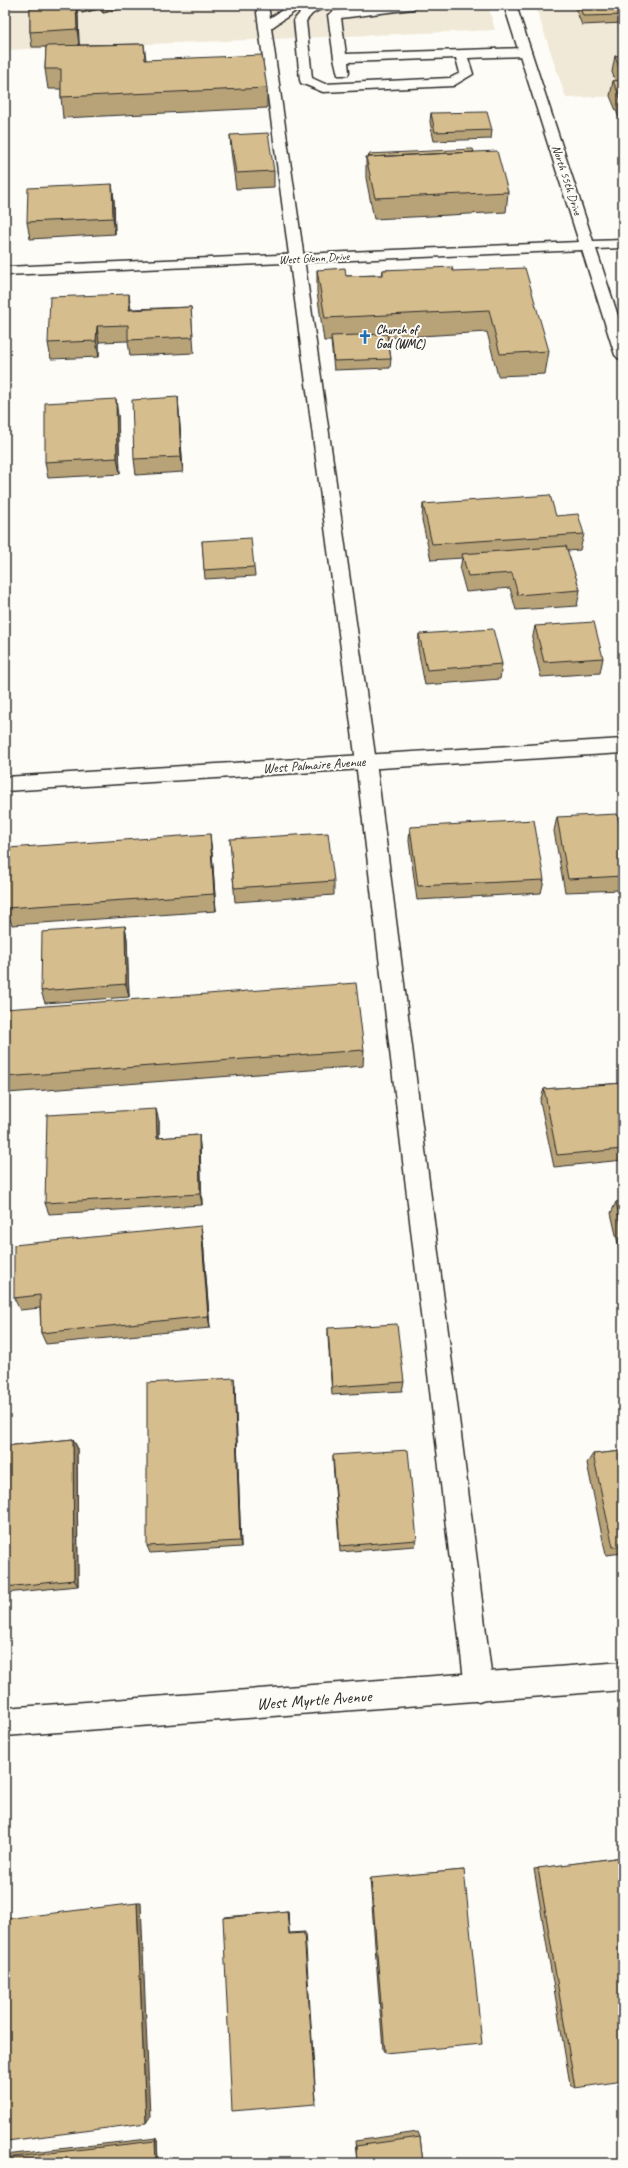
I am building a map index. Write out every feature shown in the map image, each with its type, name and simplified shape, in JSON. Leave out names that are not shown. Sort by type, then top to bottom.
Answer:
[{"type":"street","points":[[262,5],[366,762],[479,1688]]},
{"type":"street","points":[[264,27],[298,5]]},
{"type":"street","points":[[322,5],[308,11],[300,20],[306,80],[323,88],[453,82],[467,74],[461,54]]},
{"type":"street","points":[[346,87],[334,15],[408,5]]},
{"type":"street","name":"North 55th Drive","points":[[510,5],[623,355]]},
{"type":"street","points":[[340,58],[525,52]]},
{"type":"street","name":"West Glenn Drive","points":[[5,271],[623,244]]},
{"type":"street","name":"West Palmaire Avenue","points":[[5,784],[623,746]]},
{"type":"street","name":"West Myrtle Avenue","points":[[5,1722],[479,1688],[623,1676]]},
{"type":"shaded area","points":[[5,5],[488,5],[495,30],[5,50]]},
{"type":"shaded area","points":[[535,5],[623,5],[623,96],[566,98]]},
{"type":"building","points":[[30,5],[76,5],[77,29],[30,32]]},
{"type":"building","points":[[579,5],[623,5],[623,15],[583,16]]},
{"type":"building","points":[[144,44],[145,60],[262,55],[267,88],[61,97],[61,69],[45,69],[46,46]]},
{"type":"building","points":[[615,56],[623,56],[623,79]]},
{"type":"building","points":[[623,80],[623,104],[613,81]]},
{"type":"building","points":[[487,112],[492,130],[435,132],[431,113]]},
{"type":"building","points":[[268,133],[274,171],[236,173],[230,135]]},
{"type":"building","points":[[473,149],[474,152],[369,157],[369,154]]},
{"type":"building","points":[[497,151],[508,192],[375,198],[366,157]]},
{"type":"building","points":[[112,184],[113,218],[27,222],[28,188]]},
{"type":"building","points":[[452,267],[453,271],[525,268],[549,351],[500,354],[489,310],[325,318],[317,270],[345,268],[346,276],[383,275],[383,270]]},
{"type":"building","points":[[129,294],[129,310],[191,307],[193,337],[128,340],[128,325],[97,326],[96,341],[48,343],[50,297]]},
{"type":"building","points":[[387,334],[391,359],[334,361],[331,336]]},
{"type":"building","points":[[178,397],[181,457],[134,459],[132,400]]},
{"type":"building","points":[[116,399],[117,458],[45,462],[45,403]]},
{"type":"building","points":[[550,495],[556,516],[578,514],[584,534],[432,544],[423,504]]},
{"type":"building","points":[[251,538],[254,567],[204,570],[202,541]]},
{"type":"building","points":[[566,546],[580,590],[518,595],[512,573],[468,576],[462,554]]},
{"type":"building","points":[[594,622],[603,658],[544,662],[535,626]]},
{"type":"building","points":[[493,629],[502,664],[427,670],[419,634]]},
{"type":"building","points":[[617,814],[623,840],[623,876],[568,879],[557,817]]},
{"type":"building","points":[[534,820],[544,880],[418,886],[410,827]]},
{"type":"building","points":[[328,833],[334,881],[234,888],[230,839]]},
{"type":"building","points":[[210,834],[214,894],[6,908],[8,848]]},
{"type":"building","points":[[125,926],[126,984],[41,991],[42,932]]},
{"type":"building","points":[[356,983],[364,1050],[5,1077],[5,1009]]},
{"type":"building","points":[[623,1083],[623,1149],[557,1155],[544,1089]]},
{"type":"building","points":[[156,1109],[157,1138],[199,1135],[200,1194],[45,1203],[47,1115]]},
{"type":"building","points":[[623,1201],[623,1234],[616,1202]]},
{"type":"building","points":[[201,1226],[208,1316],[41,1333],[40,1295],[14,1298],[14,1245]]},
{"type":"building","points":[[397,1324],[404,1382],[332,1387],[328,1328]]},
{"type":"building","points":[[234,1378],[240,1541],[147,1546],[147,1383]]},
{"type":"building","points":[[73,1439],[74,1580],[5,1587],[5,1446]]},
{"type":"building","points":[[408,1450],[417,1540],[340,1546],[333,1455]]},
{"type":"building","points":[[623,1451],[623,1546],[613,1547],[593,1454]]},
{"type":"building","points":[[623,1857],[623,2081],[575,2088],[538,1868]]},
{"type":"building","points":[[464,1870],[482,2044],[385,2053],[371,1878]]},
{"type":"building","points":[[137,1903],[146,2123],[7,2141],[5,1919]]},
{"type":"building","points":[[287,1911],[289,1934],[304,1933],[316,2104],[232,2111],[223,1918]]},
{"type":"building","points":[[420,2137],[423,2163],[357,2163],[356,2146]]},
{"type":"building","points":[[155,2141],[156,2163],[5,2163],[5,2158]]},
{"type":"place","name":"Church of God (WMC)","points":[[365,337]]}]
